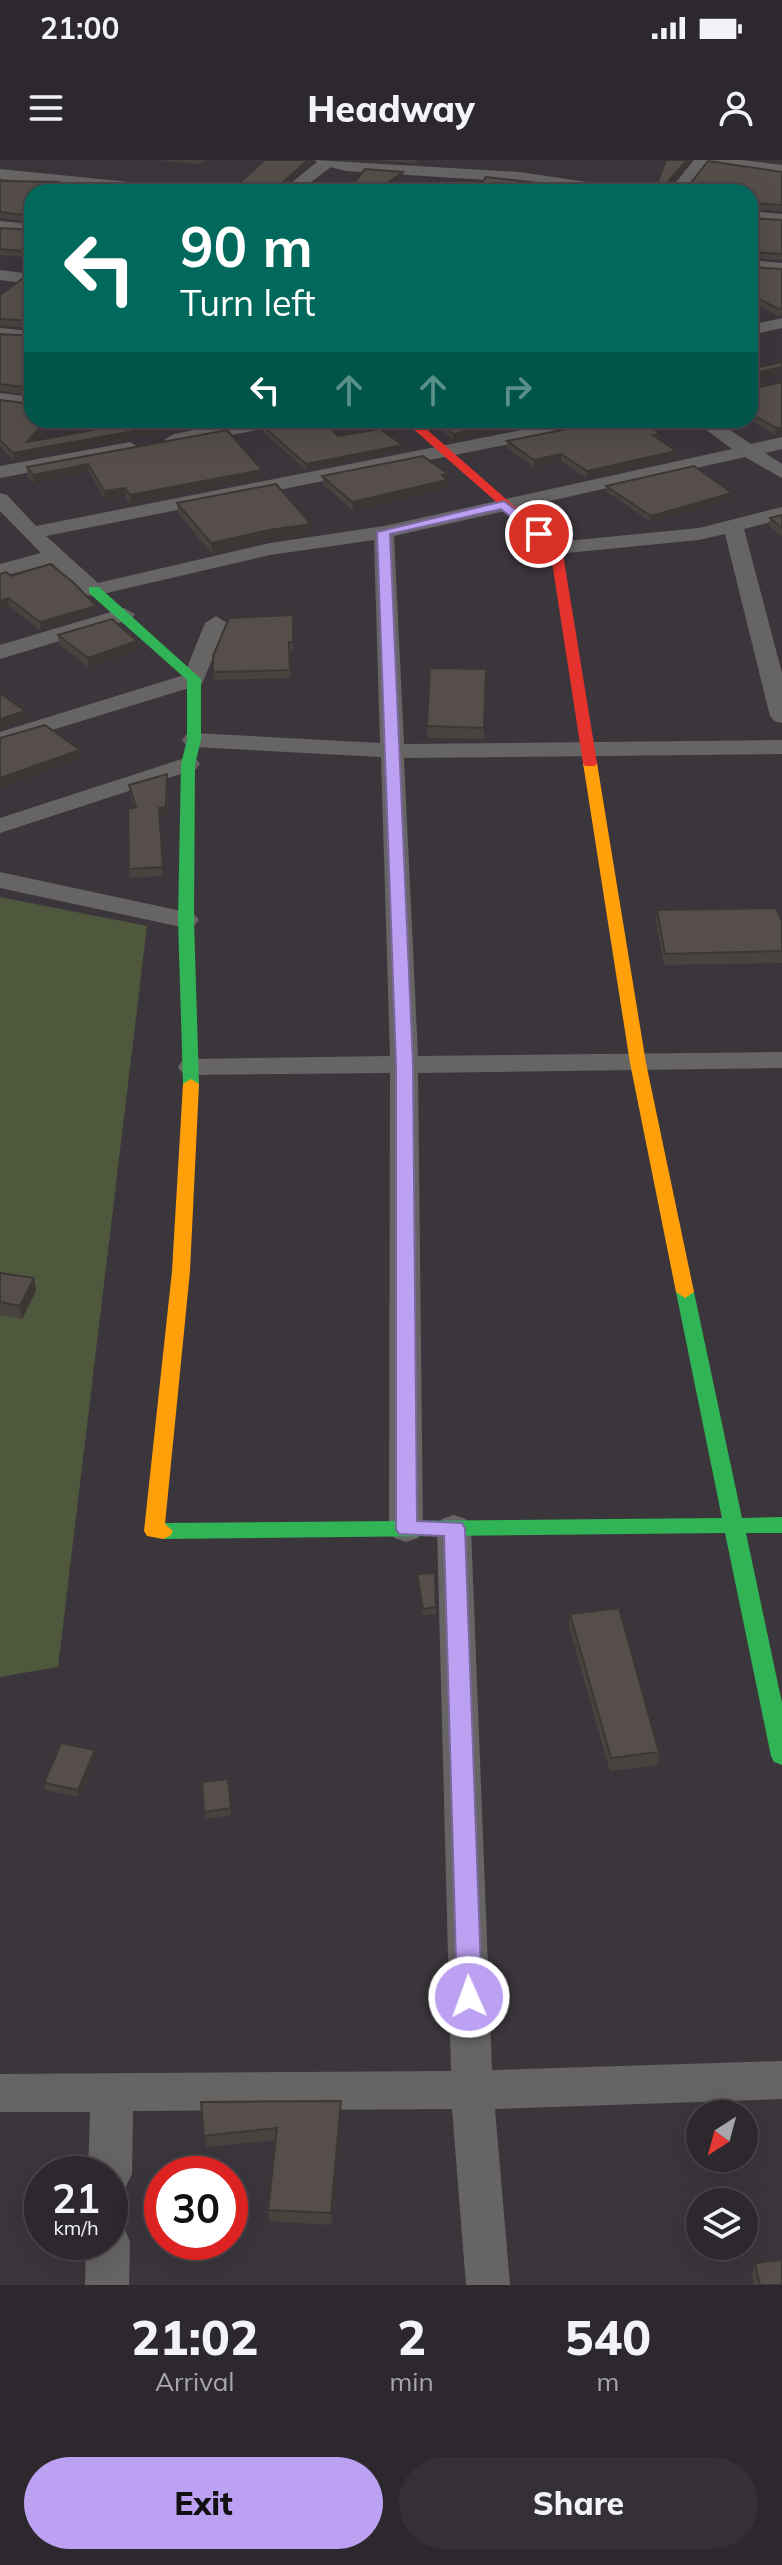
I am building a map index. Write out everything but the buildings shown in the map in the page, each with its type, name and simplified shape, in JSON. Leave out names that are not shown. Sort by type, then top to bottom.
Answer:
[{"type":"street","points":[[683,184],[704,160],[782,170]]},
{"type":"street","points":[[298,184],[325,161],[519,177],[567,184]]},
{"type":"street","points":[[0,174],[99,184]]},
{"type":"street","points":[[758,217],[782,219]]},
{"type":"street","points":[[0,226],[24,228]]},
{"type":"street","points":[[758,266],[782,268]]},
{"type":"street","points":[[0,275],[24,278]]},
{"type":"street","points":[[758,328],[782,323]]},
{"type":"street","points":[[0,333],[24,335]]},
{"type":"street","points":[[0,399],[24,402]]},
{"type":"street","points":[[172,428],[189,438]]},
{"type":"street","points":[[0,472],[238,428]]},
{"type":"street","points":[[417,428],[556,548],[638,1063],[782,1756]]},
{"type":"street","points":[[31,533],[560,428]]},
{"type":"street","points":[[714,428],[782,472]]},
{"type":"street","points":[[94,590],[270,549],[384,532],[782,443]]},
{"type":"street","points":[[2,505],[194,679]]},
{"type":"street","points":[[556,548],[699,534],[782,513]]},
{"type":"street","points":[[733,526],[782,716]]},
{"type":"street","points":[[384,532],[404,1065],[406,1529]]},
{"type":"street","points":[[0,571],[56,555]]},
{"type":"street","points":[[0,652],[124,614]]},
{"type":"street","points":[[216,623],[194,679],[194,740],[188,764],[186,920],[192,1067],[181,1271],[154,1531],[782,1525]]},
{"type":"street","points":[[0,739],[194,679]]},
{"type":"street","points":[[194,740],[394,751],[782,747]]},
{"type":"street","points":[[0,826],[188,764]]},
{"type":"street","points":[[0,880],[186,920]]},
{"type":"street","points":[[192,1067],[782,1060]]},
{"type":"street","points":[[454,1528],[472,2090],[488,2285]]},
{"type":"street","points":[[0,2093],[472,2090],[782,2080]]},
{"type":"street","points":[[110,2156],[112,2090]]},
{"type":"street","points":[[107,2285],[108,2260]]},
{"type":"green space","points":[[0,897],[147,926],[58,1667],[0,1677]]},
{"type":"traffic: fast","points":[[94,590],[194,679],[194,740],[188,764],[186,920],[191,1084]]},
{"type":"traffic: fast","points":[[685,1292],[782,1756]]},
{"type":"traffic: fast","points":[[163,1531],[782,1525]]},
{"type":"traffic: slow","points":[[590,763],[638,1063],[685,1292]]},
{"type":"traffic: slow","points":[[163,1531],[154,1531],[181,1271],[191,1084]]},
{"type":"traffic: jam","points":[[418,428],[556,548],[590,763]]},
{"type":"route","points":[[469,1997],[454,1528],[406,1529],[404,1065],[384,532],[504,505],[539,534]]}]
